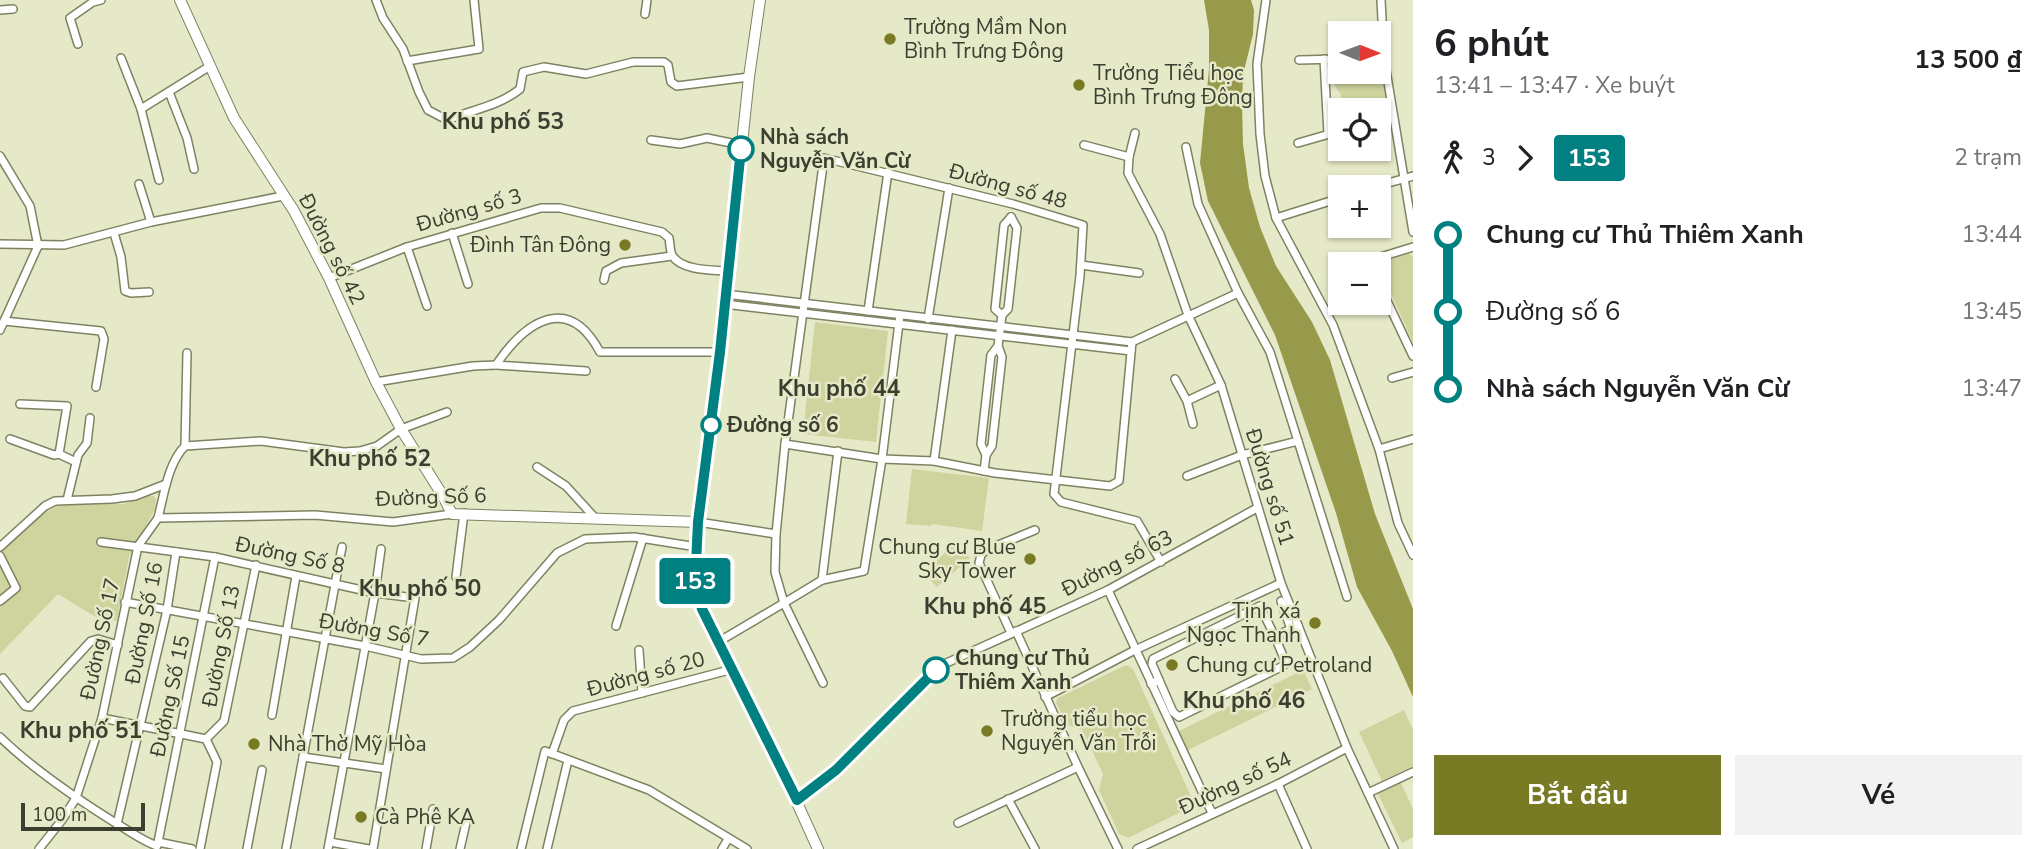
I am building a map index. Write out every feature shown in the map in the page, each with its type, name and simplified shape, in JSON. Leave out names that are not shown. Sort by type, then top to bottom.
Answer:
[{"type":"main road","name":"Đường số 42","points":[[180,0],[234,118],[294,211],[329,278],[376,382],[452,514]]},
{"type":"main road","points":[[760,0],[698,522],[695,585],[702,609],[797,800],[818,849]]},
{"type":"main road","name":"Đường Số 6","points":[[452,514],[698,522]]},
{"type":"street","points":[[78,44],[70,18],[93,2],[101,0]]},
{"type":"street","points":[[376,0],[383,18],[402,48],[428,110],[447,120],[505,101],[520,89],[523,72],[544,67],[586,74],[633,62],[664,62],[668,65],[671,82],[677,86],[749,76]]},
{"type":"street","points":[[407,61],[479,49],[474,0]]},
{"type":"street","points":[[645,14],[647,0]]},
{"type":"street","points":[[1266,0],[1257,64],[1260,134],[1265,176],[1276,218],[1334,325],[1379,449],[1398,523],[1413,555]]},
{"type":"street","points":[[1381,0],[1381,21]]},
{"type":"street","points":[[0,10],[13,9]]},
{"type":"street","points":[[121,58],[141,109],[159,180]]},
{"type":"street","points":[[1298,143],[1328,135],[1324,59]]},
{"type":"street","points":[[1299,60],[1328,59]]},
{"type":"street","points":[[141,109],[210,66]]},
{"type":"street","points":[[1386,84],[1413,232]]},
{"type":"street","points":[[169,92],[187,138],[194,169]]},
{"type":"street","name":"Đường số 51","points":[[1135,133],[1128,173],[1160,234],[1188,316],[1221,386],[1295,627],[1394,849]]},
{"type":"street","points":[[651,140],[680,144],[707,138],[741,145]]},
{"type":"street","points":[[1084,145],[1129,157]]},
{"type":"street","points":[[1186,147],[1198,204],[1238,293],[1270,352],[1347,597]]},
{"type":"street","points":[[0,156],[30,206],[38,246],[0,330]]},
{"type":"street","name":"Đường số 48","points":[[803,304],[824,158],[1013,204],[1083,225],[1081,265],[1054,494],[1061,502],[1138,520],[1161,562]]},
{"type":"street","points":[[868,311],[888,172]]},
{"type":"street","points":[[1391,182],[1413,176]]},
{"type":"street","points":[[139,184],[151,222]]},
{"type":"street","points":[[928,318],[948,188]]},
{"type":"street","points":[[0,244],[64,245],[151,222],[283,196]]},
{"type":"street","points":[[1276,218],[1328,202]]},
{"type":"street","points":[[1002,316],[995,309],[996,295],[1004,225],[1011,216],[1013,204]]},
{"type":"street","name":"Đường số 3","points":[[329,278],[407,247],[541,208],[560,208],[662,232],[669,238],[673,256]]},
{"type":"street","points":[[984,471],[986,455],[992,446],[1002,356],[998,346],[1002,316],[1008,309],[1017,228],[1011,216]]},
{"type":"street","points":[[114,233],[121,257],[125,291],[149,292]]},
{"type":"street","points":[[452,233],[468,284]]},
{"type":"street","points":[[407,247],[427,306]]},
{"type":"street","points":[[1391,255],[1413,247]]},
{"type":"street","points":[[604,280],[606,271],[621,263],[673,256],[691,267],[728,271]]},
{"type":"street","points":[[1081,265],[1139,273]]},
{"type":"street","points":[[725,299],[802,313],[1131,346],[1238,293]]},
{"type":"street","points":[[725,299],[803,304],[928,318],[1000,332]]},
{"type":"street","points":[[803,304],[785,444],[775,572],[784,603],[823,683]]},
{"type":"street","points":[[1391,309],[1413,356]]},
{"type":"street","points":[[718,642],[822,580],[863,571],[882,459],[900,315]]},
{"type":"street","points":[[496,365],[532,325],[549,318],[565,318],[578,322],[592,337],[600,352],[720,352]]},
{"type":"street","points":[[4,321],[101,331],[104,339],[96,387]]},
{"type":"street","points":[[934,461],[952,330]]},
{"type":"street","points":[[785,444],[882,459],[934,461],[984,471],[1110,485],[1119,481],[1131,346]]},
{"type":"street","points":[[185,446],[187,353]]},
{"type":"street","points":[[376,382],[473,366],[586,371]]},
{"type":"street","points":[[1392,378],[1413,372]]},
{"type":"street","points":[[1175,379],[1187,401],[1193,424]]},
{"type":"street","points":[[1187,401],[1221,386]]},
{"type":"street","points":[[20,404],[66,406],[59,454]]},
{"type":"street","points":[[138,546],[158,518],[166,484],[178,453],[185,446],[261,441],[344,452],[360,451],[377,446],[401,429],[447,412]]},
{"type":"street","points":[[67,500],[76,462],[87,443],[90,418]]},
{"type":"street","points":[[10,439],[76,462]]},
{"type":"street","points":[[1379,449],[1413,439]]},
{"type":"street","points":[[1187,476],[1242,455],[1298,440]]},
{"type":"street","points":[[822,580],[838,451]]},
{"type":"street","points":[[537,467],[566,486],[597,519]]},
{"type":"street","points":[[0,547],[45,506],[67,500],[135,496],[166,484]]},
{"type":"street","name":"Đường số 63","points":[[797,800],[836,770],[942,664],[1108,590],[1257,508]]},
{"type":"street","points":[[456,577],[464,513]]},
{"type":"street","name":"Đường Số 6","points":[[158,518],[314,515],[393,522],[452,514]]},
{"type":"street","points":[[698,522],[776,534]]},
{"type":"street","points":[[1035,530],[986,550],[979,563],[1118,849]]},
{"type":"street","points":[[616,626],[643,538]]},
{"type":"street","name":"Đường Số 7","points":[[125,602],[365,646],[421,659],[453,658],[470,647],[499,620],[556,553],[585,540],[643,538],[697,547]]},
{"type":"street","name":"Đường Số 8","points":[[101,542],[215,557],[375,593],[415,598],[405,654]]},
{"type":"street","name":"Đường Số 17","points":[[39,849],[76,799],[102,718],[138,546]]},
{"type":"street","points":[[286,849],[342,547]]},
{"type":"street","points":[[381,550],[329,845],[371,849],[405,654]]},
{"type":"street","name":"Đường Số 16","points":[[117,824],[167,610],[176,552]]},
{"type":"street","points":[[0,556],[16,589],[0,601]]},
{"type":"street","name":"Đường Số 15","points":[[157,846],[215,557]]},
{"type":"street","name":"Đường Số 13","points":[[206,739],[224,721],[256,565]]},
{"type":"street","points":[[272,715],[296,576]]},
{"type":"street","points":[[1045,697],[1135,650],[1282,583]]},
{"type":"street","points":[[1108,590],[1135,650],[1155,682],[1173,712],[1179,717],[1283,666],[1286,663],[1285,657],[1260,606],[1153,659],[1155,682],[1212,813]]},
{"type":"street","points":[[1275,637],[1295,627],[1281,601]]},
{"type":"street","points":[[1200,621],[1205,633]]},
{"type":"street","points":[[3,678],[25,706],[30,707],[91,640],[99,639],[118,645]]},
{"type":"street","points":[[639,650],[642,693]]},
{"type":"street","name":"Đường số 20","points":[[522,849],[545,751],[552,754],[564,720],[573,711],[733,669]]},
{"type":"street","points":[[102,718],[206,739],[217,762],[201,849]]},
{"type":"street","points":[[0,737],[76,799],[117,824],[157,846],[192,849]]},
{"type":"street","name":"Đường số 54","points":[[1137,849],[1278,784],[1347,748]]},
{"type":"street","points":[[552,754],[649,790],[747,849]]},
{"type":"street","points":[[303,757],[386,769]]},
{"type":"street","points":[[547,849],[569,760]]},
{"type":"street","points":[[958,823],[1078,767]]},
{"type":"street","points":[[247,849],[262,769]]},
{"type":"street","points":[[1368,793],[1413,772]]},
{"type":"street","points":[[1278,784],[1307,849]]},
{"type":"street","points":[[1008,799],[1035,849]]},
{"type":"street","points":[[426,849],[433,808]]},
{"type":"street","points":[[460,849],[466,823]]},
{"type":"street","points":[[722,849],[728,839]]},
{"type":"shaded area","points":[[1204,0],[1251,0],[1254,10],[1253,34],[1243,75],[1242,104],[1243,144],[1249,188],[1260,227],[1276,266],[1312,322],[1330,360],[1375,514],[1413,609],[1413,697],[1392,651],[1357,587],[1336,513],[1275,335],[1208,201],[1200,163],[1209,69],[1209,30]]},
{"type":"shaded area","points":[[1335,84],[1384,84],[1386,98],[1341,98]]},
{"type":"shaded area","points":[[1408,253],[1413,256],[1413,343],[1391,293],[1391,259]]},
{"type":"shaded area","points":[[815,322],[888,331],[876,442],[803,434]]},
{"type":"shaded area","points":[[912,469],[989,478],[982,531],[932,524],[906,524]]},
{"type":"shaded area","points":[[154,496],[155,509],[129,557],[117,621],[94,616],[58,594],[0,654],[0,552],[36,519],[54,507],[67,504],[124,504]]},
{"type":"shaded area","points":[[956,543],[970,558],[937,587],[923,572]]},
{"type":"shaded area","points":[[1126,665],[1133,669],[1193,801],[1191,807],[1128,838],[1119,834],[1099,790],[1103,774],[1082,730],[1068,725],[1056,703],[1058,698]]},
{"type":"shaded area","points":[[1303,670],[1312,689],[1186,751],[1177,732]]},
{"type":"shaded area","points":[[1404,710],[1413,730],[1413,766],[1382,781],[1359,732]]},
{"type":"shaded area","points":[[1400,781],[1413,809],[1413,837],[1402,843],[1377,792]]},
{"type":"bus line","name":"153","points":[[741,149],[720,352],[698,522],[695,585],[702,609],[797,800],[836,770],[936,670]]},
{"type":"place","name":"Trường Mầm Non Bình Trưng Đông","points":[[890,39]]},
{"type":"place","name":"Trường Tiểu học Bình Trưng Đông","points":[[1079,85]]},
{"type":"place","name":"Nhà sách Nguyễn Văn Cừ","points":[[741,149]]},
{"type":"place","name":"Đình Tân Đông","points":[[625,245]]},
{"type":"place","name":"Đường số 6","points":[[711,425]]},
{"type":"place","name":"Chung cư Blue Sky Tower","points":[[1030,559]]},
{"type":"place","name":"Tịnh xá Ngọc Thanh","points":[[1315,623]]},
{"type":"place","name":"Chung cư Petroland","points":[[1172,665]]},
{"type":"place","name":"Chung cư Thủ Thiêm Xanh","points":[[936,670]]},
{"type":"place","name":"Trường tiểu học Nguyễn Văn Trỗi","points":[[987,731]]},
{"type":"place","name":"Nhà Thờ Mỹ Hòa","points":[[254,744]]},
{"type":"place","name":"Cà Phê KA","points":[[361,817]]},
{"type":"district","name":"Khu phố 53","points":[[503,121]]},
{"type":"district","name":"Khu phố 44","points":[[839,388]]},
{"type":"district","name":"Khu phố 52","points":[[370,458]]},
{"type":"district","name":"Khu phố 50","points":[[420,588]]},
{"type":"district","name":"Khu phố 45","points":[[985,606]]},
{"type":"district","name":"Khu phố 46","points":[[1244,700]]},
{"type":"district","name":"Khu phố 51","points":[[81,730]]}]
